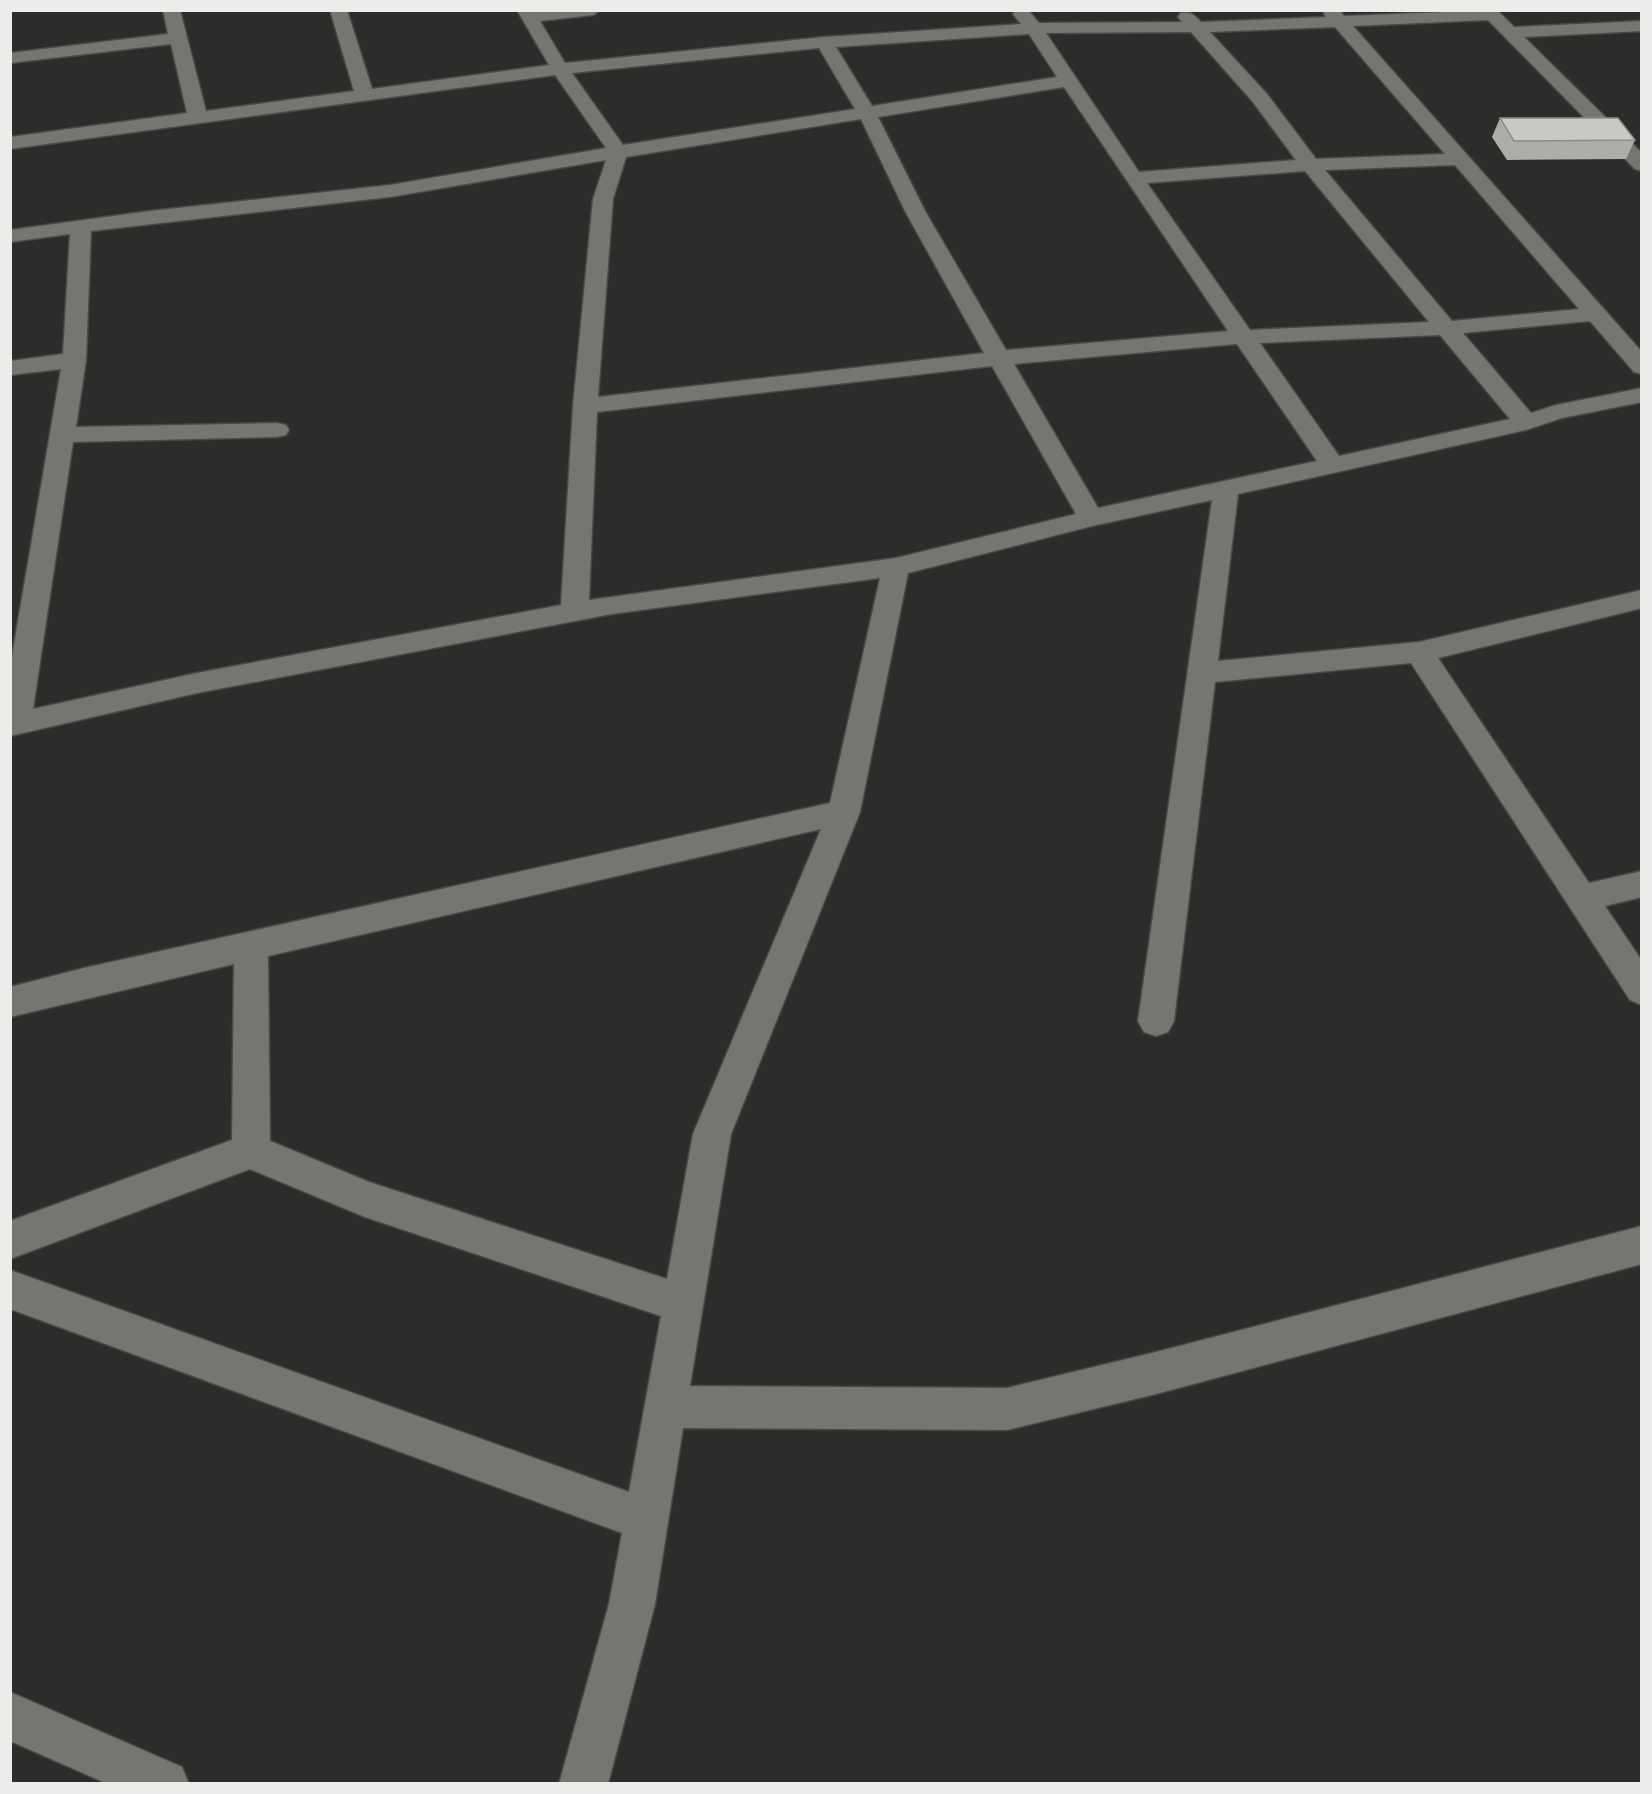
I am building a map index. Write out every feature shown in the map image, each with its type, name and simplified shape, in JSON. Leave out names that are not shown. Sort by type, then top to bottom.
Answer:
[{"type":"street","points":[[171,10],[198,118]]},
{"type":"street","points":[[338,10],[365,95]]},
{"type":"street","points":[[593,10],[527,14],[560,69],[618,152]]},
{"type":"street","points":[[1019,10],[1034,28],[1133,178],[1333,465]]},
{"type":"street","points":[[1181,10],[1260,98],[1310,165],[1526,423]]},
{"type":"street","points":[[10,143],[560,69],[824,42],[1034,28],[1198,27],[1334,15],[1489,13],[1641,165]]},
{"type":"street","points":[[1334,15],[1641,367]]},
{"type":"street","points":[[1509,33],[1641,26]]},
{"type":"street","points":[[10,58],[178,38]]},
{"type":"street","points":[[824,42],[867,113],[915,212],[1092,518]]},
{"type":"street","points":[[10,236],[390,190],[1069,81]]},
{"type":"street","points":[[574,613],[585,406],[603,199],[618,152]]},
{"type":"street","points":[[1133,178],[1310,165],[1460,159]]},
{"type":"street","points":[[81,226],[74,360],[13,724],[197,683],[612,605],[896,567],[1092,518],[1526,423],[1556,412],[1637,401]]},
{"type":"street","points":[[585,406],[999,358],[1243,337],[1447,328],[1596,314]]},
{"type":"street","points":[[10,368],[74,360]]},
{"type":"street","points":[[63,435],[277,430]]},
{"type":"street","points":[[1156,1022],[1227,490]]},
{"type":"street","points":[[583,1784],[632,1604],[712,1134],[843,812],[896,567]]},
{"type":"street","points":[[1202,674],[1419,652],[1641,599]]},
{"type":"street","points":[[1419,652],[1641,990]]},
{"type":"street","points":[[10,1002],[84,983],[843,812]]},
{"type":"street","points":[[1580,897],[1641,884]]},
{"type":"street","points":[[251,946],[251,1151]]},
{"type":"street","points":[[10,1240],[251,1151],[365,1199],[683,1304]]},
{"type":"street","points":[[665,1407],[1007,1409],[1156,1373],[1641,1245]]},
{"type":"street","points":[[10,1289],[646,1520]]},
{"type":"street","points":[[10,1716],[165,1784]]},
{"type":"building","points":[[1500,118],[1618,118],[1635,140],[1514,141]]}]
